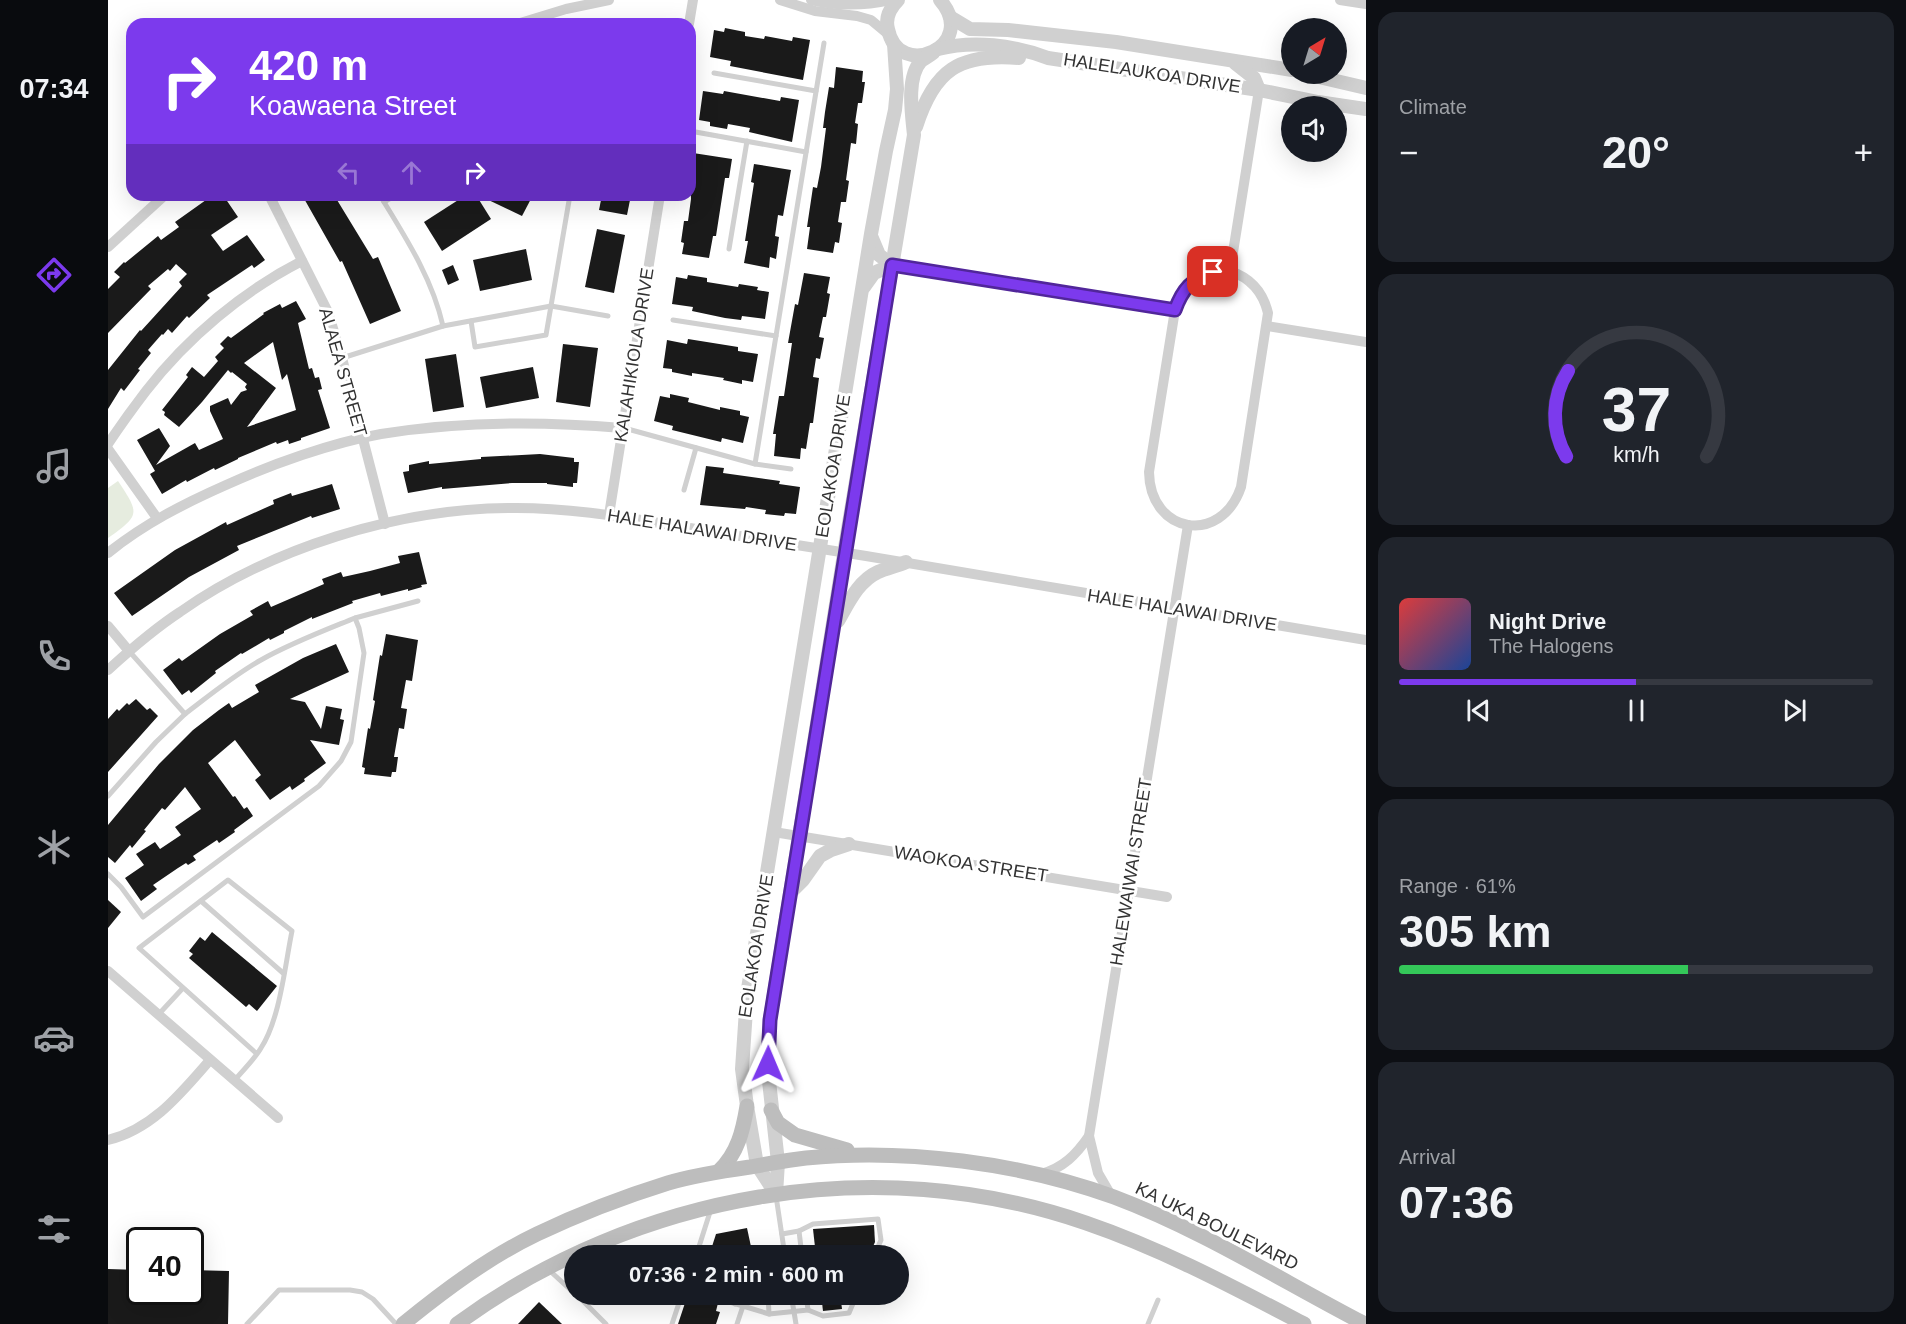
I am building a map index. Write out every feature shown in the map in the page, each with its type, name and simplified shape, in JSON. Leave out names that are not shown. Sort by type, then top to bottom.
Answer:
[{"type":"main road","points":[[719,1171],[735,1151],[742,1132],[747,1106]]},
{"type":"main road","points":[[771,1110],[778,1123],[795,1136],[867,1156]]},
{"type":"main road","name":"KA UKA BOULEVARD","points":[[404,1324],[478,1268],[535,1235],[603,1205],[669,1183],[719,1171],[805,1158],[867,1156],[962,1161],[1038,1175],[1112,1197],[1168,1220],[1235,1253],[1365,1324]]},
{"type":"main road","points":[[457,1324],[546,1268],[609,1238],[670,1216],[776,1194],[878,1187],[992,1199],[1085,1222],[1144,1244],[1304,1324]]},
{"type":"street","points":[[537,18],[609,0]]},
{"type":"street","points":[[689,18],[693,0]]},
{"type":"street","points":[[811,0],[865,5],[890,0]]},
{"type":"street","name":"EOLAKOA DRIVE","points":[[776,1194],[757,1165],[747,1106],[742,1069],[747,995],[871,234],[885,151],[896,110],[897,89],[887,25],[892,5],[898,0]]},
{"type":"street","points":[[940,0],[950,17]]},
{"type":"street","points":[[1340,0],[1366,4]]},
{"type":"street","points":[[788,1],[815,11],[871,20],[891,40]]},
{"type":"street","name":"EOLAKOA DRIVE","points":[[776,1194],[778,1162],[771,1110],[768,1038],[914,135],[912,80],[922,61],[948,38],[951,28],[950,17]]},
{"type":"street","name":"HALELAUKOA DRIVE","points":[[950,17],[970,29],[1008,30],[1116,42],[1281,69]]},
{"type":"street","name":"HALELAUKOA DRIVE","points":[[891,40],[902,51],[912,55],[922,56],[964,45],[991,46],[1030,51],[1048,58],[1259,90],[1366,109]]},
{"type":"street","points":[[914,135],[923,106],[931,90],[939,80],[961,64],[990,57],[1048,58]]},
{"type":"street","points":[[1230,272],[1259,90],[1254,78],[1231,60]]},
{"type":"street","points":[[1259,90],[1271,79],[1281,75]]},
{"type":"street","points":[[1347,84],[1366,88]]},
{"type":"street","points":[[108,247],[158,201]]},
{"type":"street","name":"ALAEA STREET","points":[[272,201],[328,312],[384,524]]},
{"type":"street","name":"KALAHIKIOLA DRIVE","points":[[609,515],[659,201]]},
{"type":"street","points":[[871,234],[879,255],[892,265],[1175,310]]},
{"type":"street","points":[[108,444],[146,390],[191,341],[244,297],[302,261]]},
{"type":"street","points":[[862,290],[874,273],[892,265]]},
{"type":"street","points":[[1213,272],[1230,272],[1245,277],[1260,292],[1268,313],[1241,487],[1237,500],[1219,519],[1208,524],[1188,525],[1170,518],[1160,510],[1149,487],[1149,472],[1175,310],[1185,288],[1193,280],[1213,272]]},
{"type":"street","points":[[1267,326],[1366,342]]},
{"type":"street","points":[[108,553],[158,518],[185,503],[260,470],[362,439],[442,426],[514,423],[622,428]]},
{"type":"street","points":[[108,449],[158,518]]},
{"type":"street","name":"HALE HALAWAI DRIVE","points":[[108,670],[181,610],[241,575],[322,542],[384,524],[454,512],[508,508],[609,515],[906,562],[1366,640]]},
{"type":"street","name":"HALEWAIWAI STREET","points":[[1112,1197],[1098,1173],[1089,1136],[1188,525]]},
{"type":"street","points":[[833,631],[850,600],[863,583],[877,572],[906,562]]},
{"type":"street","points":[[108,626],[129,651]]},
{"type":"street","name":"WAOKOA STREET","points":[[774,832],[1167,897]]},
{"type":"street","points":[[790,893],[803,880],[820,856],[849,844]]},
{"type":"street","points":[[108,971],[278,1118]]},
{"type":"street","points":[[108,1140],[131,1132],[160,1114],[210,1060]]},
{"type":"street","name":"HALEWAIWAI STREET","points":[[1038,1175],[1055,1170],[1071,1159],[1089,1136]]},
{"type":"lane","points":[[755,464],[824,43]]},
{"type":"lane","points":[[714,73],[816,91]]},
{"type":"lane","points":[[696,132],[806,152]]},
{"type":"lane","points":[[729,249],[747,141]]},
{"type":"lane","points":[[471,321],[476,347],[546,335],[569,201]]},
{"type":"lane","points":[[384,202],[411,245],[439,308],[443,326]]},
{"type":"lane","points":[[342,358],[443,326],[551,306],[608,316]]},
{"type":"lane","points":[[673,320],[776,336]]},
{"type":"lane","points":[[622,428],[755,464],[791,470]]},
{"type":"lane","points":[[684,490],[696,448]]},
{"type":"lane","points":[[108,796],[156,742],[185,714],[261,660],[355,618],[418,601]]},
{"type":"lane","points":[[108,874],[121,887],[143,917],[274,821],[330,776],[351,742],[364,653],[355,618]]},
{"type":"lane","points":[[129,651],[185,714]]},
{"type":"lane","points":[[234,1081],[257,1054],[262,1047],[275,1017],[292,931],[228,880],[139,948],[257,1054]]},
{"type":"lane","points":[[201,901],[283,973]]},
{"type":"lane","points":[[158,1015],[183,988]]},
{"type":"lane","points":[[776,1194],[784,1245]]},
{"type":"lane","points":[[700,1245],[712,1207]]},
{"type":"lane","points":[[782,1234],[799,1231],[813,1224],[878,1220],[880,1240],[878,1245]]},
{"type":"lane","points":[[799,1231],[801,1245]]},
{"type":"lane","points":[[546,1268],[564,1284]]},
{"type":"lane","points":[[247,1324],[279,1290],[350,1290],[362,1292],[373,1299],[396,1324]]},
{"type":"lane","points":[[1148,1324],[1158,1300]]},
{"type":"lane","points":[[586,1305],[606,1324]]},
{"type":"lane","points":[[672,1324],[678,1305]]},
{"type":"lane","points":[[739,1305],[769,1314],[808,1310],[823,1316],[849,1313],[852,1305]]},
{"type":"lane","points":[[769,1305],[769,1314]]},
{"type":"lane","points":[[793,1305],[796,1324]]},
{"type":"lane","points":[[808,1305],[808,1310]]},
{"type":"lane","points":[[736,1324],[743,1306]]},
{"type":"shaded area","points":[[118,481],[133,507],[133,513],[126,524],[108,538],[108,488]]},
{"type":"building","points":[[725,28],[745,32],[745,36],[764,39],[765,36],[792,41],[793,37],[810,40],[803,80],[730,66],[731,61],[710,57],[714,30],[724,32]]},
{"type":"building","points":[[836,67],[863,71],[862,82],[865,82],[862,103],[858,103],[855,123],[858,124],[856,144],[851,143],[846,180],[849,181],[846,202],[841,202],[838,222],[842,223],[839,243],[835,242],[833,253],[807,249],[810,227],[807,227],[813,187],[817,188],[821,167],[826,128],[823,128],[829,87],[834,88]]},
{"type":"building","points":[[703,91],[723,94],[724,91],[780,101],[781,97],[799,100],[792,142],[749,132],[750,128],[728,124],[727,129],[710,126],[710,122],[699,120]]},
{"type":"building","points":[[696,153],[732,159],[729,178],[725,178],[716,236],[713,236],[709,258],[682,254],[684,221],[688,221],[691,201],[696,201]]},
{"type":"building","points":[[754,164],[791,170],[783,216],[778,215],[775,236],[779,237],[776,259],[770,257],[769,268],[744,263],[754,183],[751,182]]},
{"type":"building","points":[[205,201],[227,201],[238,217],[211,235],[223,251],[247,235],[265,260],[254,268],[252,265],[207,295],[210,298],[189,318],[187,316],[172,333],[168,329],[162,334],[148,350],[151,353],[138,369],[140,370],[124,391],[121,388],[108,409],[108,370],[140,330],[182,286],[179,282],[187,274],[176,264],[170,271],[168,269],[148,286],[151,289],[108,333],[108,289],[120,277],[114,272],[158,236],[161,240],[179,227],[175,222]]},
{"type":"building","points":[[305,201],[338,201],[373,259],[378,257],[401,311],[370,324],[342,261],[340,262]]},
{"type":"building","points":[[457,201],[480,201],[491,219],[442,251],[424,222]]},
{"type":"building","points":[[491,201],[530,201],[522,216]]},
{"type":"building","points":[[601,201],[630,201],[627,215],[599,210]]},
{"type":"building","points":[[597,229],[625,235],[614,293],[585,287]]},
{"type":"building","points":[[526,249],[532,280],[480,291],[473,260]]},
{"type":"building","points":[[453,265],[459,280],[448,285],[442,270]]},
{"type":"building","points":[[804,273],[830,277],[827,293],[830,294],[826,317],[823,317],[819,337],[824,338],[820,359],[816,358],[813,377],[819,378],[813,423],[810,423],[806,449],[801,448],[800,459],[774,456],[776,434],[773,434],[779,396],[784,396],[792,343],[788,343],[795,304],[798,305]]},
{"type":"building","points":[[688,275],[707,278],[707,282],[738,287],[739,284],[758,287],[757,290],[769,292],[765,319],[742,316],[741,320],[725,318],[692,311],[693,307],[672,304],[676,277],[687,279]]},
{"type":"building","points":[[296,301],[306,319],[298,323],[309,369],[312,368],[315,378],[319,377],[322,389],[318,390],[330,428],[289,444],[288,440],[277,444],[276,442],[187,482],[186,480],[162,494],[150,474],[155,471],[137,440],[159,428],[170,446],[156,465],[195,443],[199,450],[223,439],[210,411],[210,406],[228,398],[231,405],[241,392],[247,390],[245,387],[247,384],[228,370],[179,427],[164,415],[165,412],[162,410],[188,377],[186,375],[192,367],[204,377],[218,361],[215,357],[224,348],[220,344],[228,336],[231,338],[263,313],[280,304],[282,308]],"holes":[[[273,342],[282,380],[287,374],[296,410],[247,427],[276,388],[244,363]]]},
{"type":"building","points":[[688,339],[738,347],[738,351],[758,354],[753,382],[742,380],[742,384],[723,380],[724,378],[692,373],[692,376],[663,368],[667,340],[687,344]]},
{"type":"building","points":[[563,344],[598,348],[590,407],[556,402]]},
{"type":"building","points":[[456,354],[464,407],[433,412],[425,359]]},
{"type":"building","points":[[533,367],[539,398],[486,408],[480,377]]},
{"type":"building","points":[[670,394],[689,398],[688,402],[720,410],[720,407],[740,411],[740,415],[749,417],[743,443],[722,438],[721,442],[672,430],[673,426],[654,421],[660,396],[670,398]]},
{"type":"building","points":[[540,454],[574,458],[574,462],[579,462],[577,483],[573,483],[573,487],[547,483],[512,483],[442,489],[442,487],[408,493],[403,472],[409,471],[409,465],[429,461],[429,464],[481,459],[481,457]]},
{"type":"building","points":[[706,466],[724,468],[723,473],[780,481],[779,484],[800,487],[796,514],[785,513],[784,516],[765,514],[766,510],[746,507],[745,509],[700,505]]},
{"type":"building","points":[[332,484],[340,509],[312,518],[311,516],[237,546],[239,550],[189,577],[132,616],[114,593],[175,550],[226,522],[227,525],[274,504],[273,500],[291,493],[292,496]]},
{"type":"building","points":[[419,552],[427,584],[421,585],[422,587],[381,596],[380,593],[352,601],[353,603],[312,619],[312,617],[241,653],[215,671],[216,673],[191,693],[189,690],[182,695],[163,670],[179,658],[182,661],[220,634],[253,615],[250,611],[268,601],[271,607],[324,584],[322,579],[341,572],[343,577],[400,563],[398,556]]},
{"type":"building","points":[[386,634],[418,640],[412,681],[406,680],[401,708],[407,709],[404,729],[399,728],[394,757],[398,757],[396,772],[392,772],[391,777],[364,774],[365,768],[362,767],[375,701],[373,700],[380,655],[382,656]]},
{"type":"building","points":[[336,644],[349,672],[290,699],[305,702],[321,729],[326,706],[342,709],[340,719],[344,720],[339,745],[310,740],[326,763],[292,790],[290,786],[270,800],[255,780],[261,775],[235,740],[208,763],[233,797],[235,796],[244,809],[247,807],[253,816],[219,843],[217,840],[193,856],[196,860],[188,865],[186,863],[153,885],[157,889],[141,901],[125,878],[144,865],[136,854],[155,842],[160,849],[181,835],[175,827],[201,809],[185,787],[165,810],[162,808],[132,848],[130,845],[115,863],[108,857],[108,825],[159,764],[193,730],[229,703],[232,708],[259,692],[255,685],[303,658]]},
{"type":"building","points":[[136,699],[147,710],[150,708],[158,716],[108,772],[108,719],[117,709],[119,711],[127,703],[129,705]]},
{"type":"building","points":[[108,900],[121,912],[108,928]]},
{"type":"building","points":[[212,932],[277,986],[257,1011],[249,1004],[246,1007],[189,958],[193,954],[189,951],[200,937],[205,941]]},
{"type":"building","points":[[874,1225],[875,1242],[874,1245],[815,1245],[813,1229]]},
{"type":"building","points":[[747,1228],[751,1245],[712,1245],[716,1234]]},
{"type":"building","points":[[108,1269],[126,1270],[126,1305],[204,1305],[204,1270],[229,1271],[228,1324],[108,1324]]},
{"type":"building","points":[[539,1302],[562,1324],[518,1324]]},
{"type":"building","points":[[684,1305],[718,1305],[716,1311],[720,1312],[716,1324],[678,1324]]},
{"type":"building","points":[[822,1305],[841,1305],[842,1309],[823,1311]]},
{"type":"route","points":[[768,1064],[770,1020],[892,265],[1175,310],[1185,288],[1193,280],[1213,272]]}]
